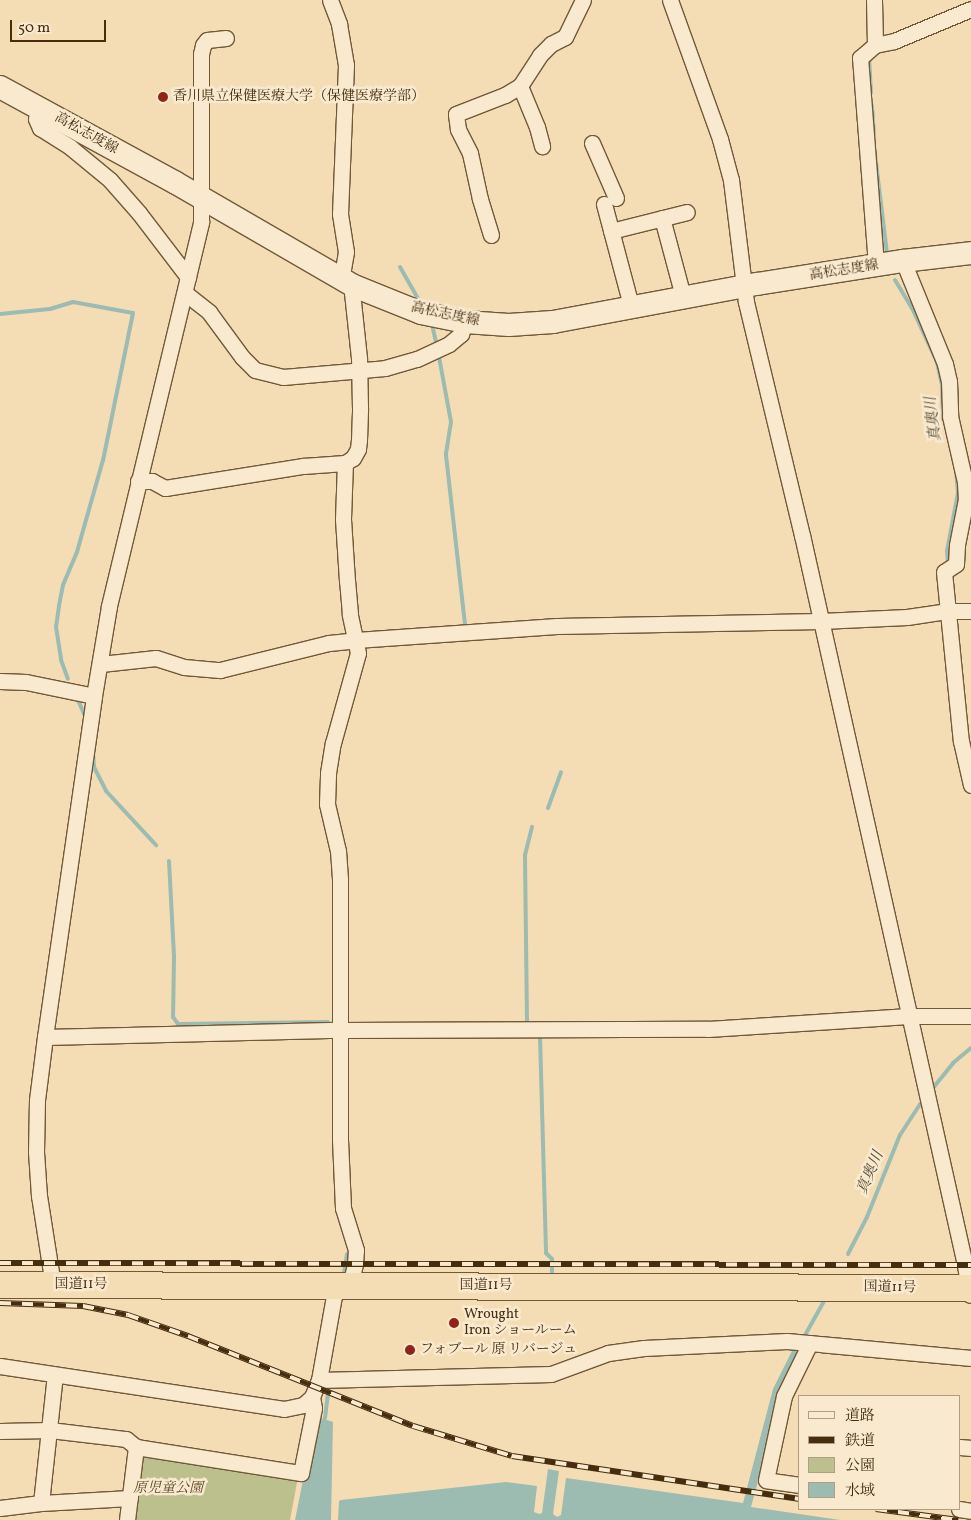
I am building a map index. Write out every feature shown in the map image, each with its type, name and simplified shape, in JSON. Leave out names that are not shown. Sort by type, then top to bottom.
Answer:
[{"type":"highway","name":"国道11号","points":[[0,1285],[338,1286],[970,1293]]},
{"type":"main road","name":"高松志度線","points":[[0,87],[202,198],[346,282],[421,313],[465,322],[533,325],[876,265],[971,253]]},
{"type":"street","points":[[138,481],[152,481],[165,488],[303,466],[345,463],[353,458],[358,450],[360,370],[352,292],[346,282],[343,269],[346,252],[340,214],[346,65],[339,24],[330,0]]},
{"type":"street","points":[[491,235],[480,199],[470,153],[458,129],[456,114],[505,95],[520,86],[540,55],[551,44],[565,37],[583,0]]},
{"type":"street","points":[[670,0],[720,139],[730,180],[744,288],[821,621],[970,1293]]},
{"type":"street","points":[[874,0],[875,45]]},
{"type":"street","points":[[876,265],[860,58],[875,45],[894,40],[971,9]]},
{"type":"street","points":[[53,1285],[39,1196],[36,1152],[37,1100],[45,1037],[94,696],[101,664],[109,606],[185,293],[200,222],[202,198],[200,54],[202,45],[207,40],[226,38]]},
{"type":"street","points":[[520,86],[538,127],[542,146]]},
{"type":"street","points":[[39,108],[36,119],[40,128],[70,147],[110,180],[139,213],[188,278]]},
{"type":"street","points":[[592,143],[610,202],[611,231],[632,309]]},
{"type":"street","points":[[611,231],[687,212]]},
{"type":"street","points":[[662,218],[684,300]]},
{"type":"street","points":[[903,261],[945,364],[949,381],[950,416],[965,482],[966,499],[957,545],[956,564],[944,572],[961,741],[971,785]]},
{"type":"street","points":[[185,293],[209,312],[242,358],[255,370],[284,377],[385,368],[417,359],[442,348],[461,334],[465,322]]},
{"type":"street","points":[[0,1366],[277,1409],[303,1405],[312,1397],[319,1380],[334,1296],[338,1286],[352,1277],[356,1250],[343,1208],[339,1030],[340,879],[338,851],[328,804],[328,773],[333,743],[358,653],[350,614],[345,555],[343,520],[345,463]]},
{"type":"street","points":[[101,664],[156,658],[184,667],[220,670],[329,643],[356,640],[557,626],[821,621],[907,617],[947,611],[971,611]]},
{"type":"street","points":[[0,681],[26,682],[94,696]]},
{"type":"street","points":[[45,1037],[339,1030],[708,1029],[909,1016],[971,1016]]},
{"type":"street","points":[[319,1380],[551,1374],[608,1353],[644,1348],[788,1341],[971,1358]]},
{"type":"street","points":[[798,1485],[766,1480],[784,1396],[810,1343]]},
{"type":"street","points":[[41,1503],[56,1375]]},
{"type":"street","points":[[0,1431],[50,1430],[126,1439],[136,1447],[301,1473],[314,1408],[312,1397]]},
{"type":"street","points":[[128,1520],[136,1447]]},
{"type":"street","points":[[7,1512],[41,1503],[130,1498]]},
{"type":"green space","name":"原児童公園","points":[[140,1453],[298,1477],[290,1520],[133,1520]]},
{"type":"water","points":[[795,1345],[804,1345],[783,1390],[751,1507],[840,1520],[338,1520],[339,1501],[341,1500],[506,1482],[537,1486],[534,1512],[539,1514],[542,1513],[548,1469],[559,1471],[553,1514],[557,1517],[561,1515],[566,1478],[743,1503],[773,1389]]},
{"type":"water","points":[[321,1418],[333,1422],[331,1520],[295,1520],[315,1420],[321,1421]]},
{"type":"waterway","name":"真奥川","points":[[869,56],[871,93]]},
{"type":"waterway","name":"真奥川","points":[[872,106],[874,135]]},
{"type":"waterway","name":"真奥川","points":[[874,146],[887,253]]},
{"type":"waterway","points":[[400,267],[420,302]]},
{"type":"waterway","name":"真奥川","points":[[895,280],[912,308],[937,362],[942,386],[943,419]]},
{"type":"waterway","points":[[0,314],[50,309],[73,302],[133,313],[103,460],[77,552],[63,585],[59,606],[56,627],[61,660],[68,679]]},
{"type":"waterway","points":[[433,329],[437,346]]},
{"type":"waterway","points":[[439,357],[451,422],[446,455],[465,625]]},
{"type":"waterway","name":"真奥川","points":[[948,564],[947,551],[958,493],[956,472]]},
{"type":"waterway","points":[[77,698],[85,716]]},
{"type":"waterway","points":[[93,752],[94,767],[106,791],[156,845]]},
{"type":"waterway","points":[[548,808],[561,772]]},
{"type":"waterway","points":[[527,1021],[525,855],[532,827]]},
{"type":"waterway","points":[[169,861],[174,956],[173,1017],[178,1024],[328,1022]]},
{"type":"waterway","points":[[540,1036],[546,1253],[552,1259],[552,1276]]},
{"type":"waterway","name":"真奥川","points":[[933,1088],[953,1063],[971,1048]]},
{"type":"waterway","name":"真奥川","points":[[848,1254],[867,1217],[900,1135],[920,1104]]},
{"type":"waterway","points":[[344,1273],[347,1254]]},
{"type":"waterway","name":"真奥川","points":[[804,1337],[824,1301]]},
{"type":"waterway","points":[[325,1418],[329,1384]]},
{"type":"railway","points":[[0,1263],[971,1265]]},
{"type":"railway","points":[[0,1303],[83,1306],[128,1315],[188,1336],[413,1426],[512,1456],[798,1499]]},
{"type":"railway","points":[[883,1510],[958,1520]]},
{"type":"place","name":"香川県立保健医療大学（保健医療学部）","points":[[163,97]]},
{"type":"place","name":"Wrought Iron ショールーム","points":[[454,1323]]},
{"type":"place","name":"フォブール 原 リバージュ","points":[[410,1350]]}]
